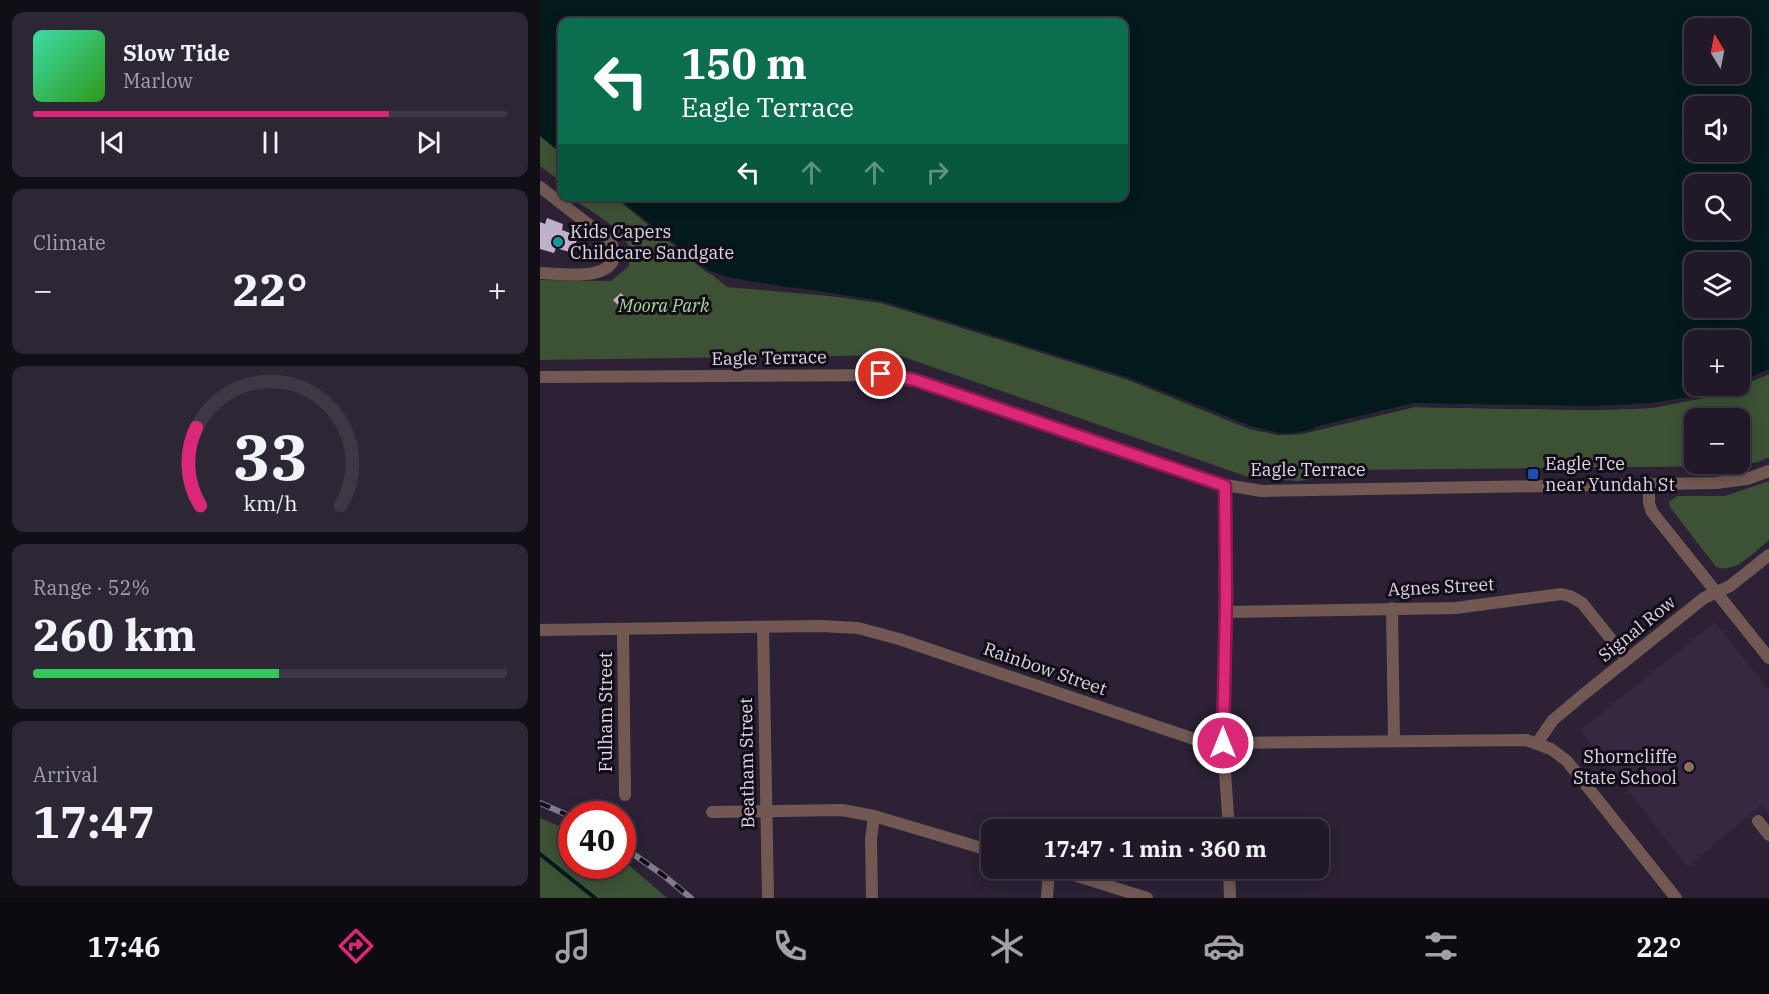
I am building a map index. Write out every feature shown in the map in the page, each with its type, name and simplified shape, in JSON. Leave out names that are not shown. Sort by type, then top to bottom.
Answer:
[{"type":"street","points":[[540,187],[558,201]]},
{"type":"street","points":[[540,273],[593,274],[606,270],[613,262],[615,252],[613,245],[558,201]]},
{"type":"street","name":"Eagle Terrace","points":[[540,377],[895,375],[923,382],[1225,486],[1241,489],[1282,491],[1342,488],[1727,483],[1769,471]]},
{"type":"street","points":[[1649,485],[1649,502],[1652,512],[1769,658]]},
{"type":"street","points":[[1225,486],[1226,612],[1223,743],[1227,819]]},
{"type":"street","name":"Signal Row","points":[[1537,743],[1553,720],[1563,711],[1704,598],[1730,586],[1769,555]]},
{"type":"street","name":"Agnes Street","points":[[1226,612],[1475,607],[1561,594],[1582,603],[1628,659]]},
{"type":"street","points":[[1392,608],[1394,741]]},
{"type":"street","name":"Beatham Street","points":[[763,627],[768,898]]},
{"type":"street","name":"Rainbow Street","points":[[540,630],[840,627],[879,632],[1194,739],[1223,743],[1505,739],[1537,743]]},
{"type":"street","name":"Fulham Street","points":[[624,629],[625,795]]},
{"type":"street","points":[[1537,743],[1561,755],[1575,770],[1670,896]]},
{"type":"street","points":[[712,812],[842,810],[874,816],[981,848]]},
{"type":"street","points":[[872,898],[871,839],[874,816]]},
{"type":"street","points":[[1758,821],[1769,835]]},
{"type":"street","points":[[1047,898],[1049,879]]},
{"type":"street","points":[[1086,879],[1147,898]]},
{"type":"street","points":[[1229,879],[1230,898]]},
{"type":"shaded area","points":[[540,0],[1769,0],[1769,374],[1750,381],[1750,330],[1684,330],[1684,396],[1713,396],[1651,408],[1593,410],[1414,407],[1301,434],[1279,435],[1250,429],[1126,379],[882,303],[799,291],[727,277],[708,270],[621,201],[1128,201],[1128,18],[558,18],[558,151],[540,136]]},
{"type":"shaded area","name":"Shorncliffe State School","points":[[1715,622],[1769,691],[1769,814],[1761,805],[1688,867],[1580,730]]},
{"type":"green space","points":[[540,135],[558,150],[558,180],[540,166]]},
{"type":"green space","name":"Moora Park","points":[[576,201],[621,201],[727,287],[885,301],[1417,405],[1684,394],[1750,396],[1750,382],[1769,374],[1769,457],[1750,463],[1750,408],[1684,408],[1684,466],[1348,470],[1300,481],[1251,478],[898,355],[540,360],[540,280],[611,281],[629,266],[627,242],[617,230]]},
{"type":"green space","points":[[1769,481],[1769,540],[1744,561],[1731,567],[1716,567],[1670,507],[1669,502],[1677,496],[1725,496]]},
{"type":"green space","points":[[540,818],[558,826],[558,879],[636,879],[636,871],[667,898],[540,898]]},
{"type":"pier","points":[[619,201],[708,270],[729,281],[706,272]]},
{"type":"pier","points":[[750,285],[799,288],[883,301],[1127,377],[1251,426],[1279,433],[1314,429],[1314,427],[1413,403],[1593,406],[1651,403],[1694,396],[1713,396],[1651,408],[1593,410],[1414,407],[1301,434],[1279,435],[1250,429],[1126,379],[882,303]]},
{"type":"pier","points":[[1769,369],[1769,374],[1750,381],[1750,378]]},
{"type":"building","name":"Kids Capers Childcare Sandgate","points":[[547,218],[563,224],[562,230],[578,236],[573,253],[556,248],[554,253],[540,249],[540,222],[545,224]]},
{"type":"building","points":[[621,293],[628,301],[621,308],[613,300]]},
{"type":"waterway","points":[[540,854],[595,898]]},
{"type":"railway","points":[[540,803],[558,811]]},
{"type":"railway","points":[[636,856],[691,898]]},
{"type":"place","name":"Kids Capers Childcare Sandgate","points":[[558,242]]},
{"type":"place","name":"Eagle Tce near Yundah St","points":[[1533,474]]},
{"type":"place","name":"Shorncliffe State School","points":[[1689,767]]},
{"type":"route","points":[[881,374],[915,380],[1225,486],[1226,640],[1223,743]]}]
